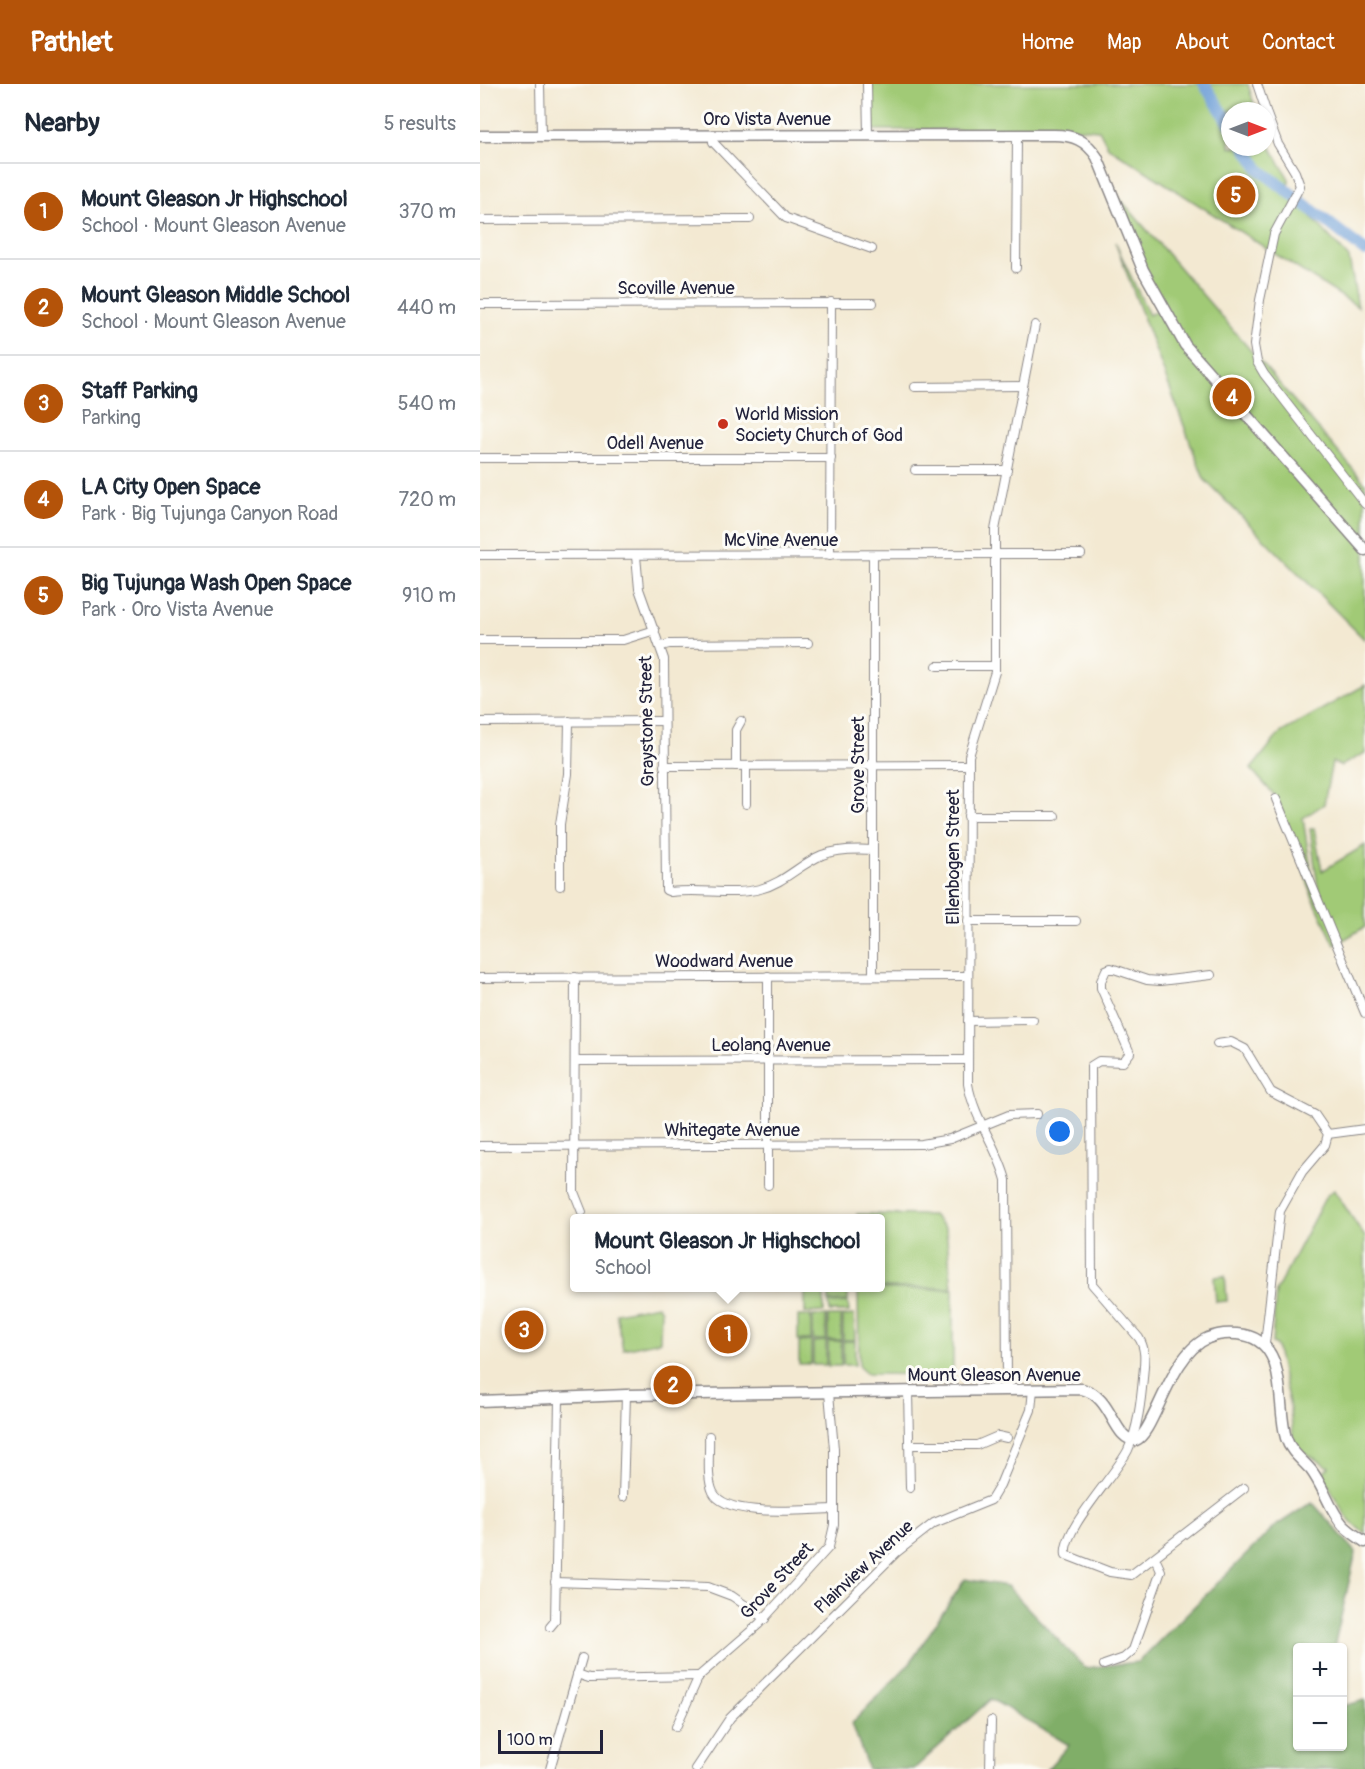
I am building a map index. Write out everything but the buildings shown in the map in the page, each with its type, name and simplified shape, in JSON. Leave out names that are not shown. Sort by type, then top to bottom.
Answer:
[{"type":"street","points":[[540,84],[541,136]]},
{"type":"street","points":[[867,84],[868,135]]},
{"type":"street","points":[[1257,84],[1263,102]]},
{"type":"street","points":[[713,135],[713,142],[717,147],[786,218],[872,249]]},
{"type":"street","points":[[1017,135],[1017,268]]},
{"type":"street","name":"Oro Vista Avenue","points":[[480,136],[1054,135],[1078,139],[1093,151],[1143,270],[1185,345],[1365,550]]},
{"type":"street","points":[[1275,136],[1300,186],[1274,234],[1256,323],[1255,353],[1264,374],[1365,504]]},
{"type":"street","points":[[480,220],[750,219]]},
{"type":"street","points":[[830,555],[831,302]]},
{"type":"street","name":"Scoville Avenue","points":[[480,303],[873,303]]},
{"type":"street","name":"Ellenbogen Street","points":[[1007,1389],[1006,1180],[1001,1160],[982,1126],[970,1094],[968,1060],[969,765],[972,738],[992,688],[995,666],[996,525],[1035,326]]},
{"type":"street","points":[[915,387],[1023,386]]},
{"type":"street","name":"Odell Avenue","points":[[480,458],[831,458]]},
{"type":"street","points":[[915,470],[1007,470]]},
{"type":"street","name":"McVine Avenue","points":[[480,555],[1081,554]]},
{"type":"street","name":"Graystone Street","points":[[636,555],[639,589],[661,646],[664,665],[666,890],[671,892],[761,889],[822,855],[848,850],[873,850]]},
{"type":"street","name":"Grove Street","points":[[873,555],[873,975]]},
{"type":"street","points":[[480,640],[623,640],[655,630]]},
{"type":"street","points":[[661,646],[669,644],[808,643]]},
{"type":"street","points":[[937,666],[995,666]]},
{"type":"street","points":[[560,886],[560,824],[568,774],[569,721]]},
{"type":"street","points":[[480,722],[664,721]]},
{"type":"street","points":[[736,766],[736,730],[741,721]]},
{"type":"street","points":[[664,766],[969,765]]},
{"type":"street","points":[[746,766],[746,804]]},
{"type":"street","points":[[1276,799],[1365,1013]]},
{"type":"street","points":[[968,816],[1055,816]]},
{"type":"street","points":[[968,921],[1076,921]]},
{"type":"street","points":[[1211,975],[1160,981],[1147,980],[1111,968],[1103,974],[1101,981],[1101,988],[1130,1053],[1123,1062],[1099,1061],[1091,1066],[1092,1284],[1144,1347],[1142,1394],[1125,1455],[1089,1504],[1065,1551],[1069,1558],[1125,1575],[1137,1572],[1244,1488]]},
{"type":"street","points":[[768,976],[768,1185]]},
{"type":"street","name":"Woodward Avenue","points":[[480,978],[968,976]]},
{"type":"street","points":[[575,977],[574,1192],[582,1212]]},
{"type":"street","points":[[968,1021],[1033,1020]]},
{"type":"street","points":[[1217,1044],[1231,1042],[1245,1049],[1271,1092],[1280,1099],[1304,1107],[1315,1115],[1328,1134],[1325,1145],[1302,1172],[1280,1211],[1265,1344],[1281,1390],[1284,1427],[1291,1448],[1317,1479],[1344,1526],[1365,1542]]},
{"type":"street","name":"Leolang Avenue","points":[[575,1061],[968,1060]]},
{"type":"street","name":"Whitegate Avenue","points":[[480,1146],[922,1144],[950,1139],[1009,1115],[1037,1114]]},
{"type":"street","points":[[1328,1134],[1365,1129]]},
{"type":"street","points":[[1131,1440],[1144,1436],[1166,1385],[1195,1346],[1205,1338],[1230,1334],[1250,1336],[1265,1344]]},
{"type":"street","name":"Mount Gleason Avenue","points":[[480,1401],[626,1395],[1007,1389],[1093,1392],[1104,1403],[1120,1432],[1131,1440]]},
{"type":"street","name":"Plainview Avenue","points":[[696,1769],[730,1718],[897,1552],[934,1523],[991,1500],[1000,1485],[1030,1410],[1033,1389]]},
{"type":"street","points":[[909,1391],[910,1488]]},
{"type":"street","name":"Grove Street","points":[[676,1727],[699,1676],[765,1618],[826,1552],[833,1533],[834,1509],[834,1440],[828,1393]]},
{"type":"street","points":[[623,1497],[626,1395]]},
{"type":"street","points":[[550,1628],[555,1621],[559,1399]]},
{"type":"street","points":[[709,1436],[712,1488],[721,1501],[754,1510],[834,1509]]},
{"type":"street","points":[[910,1445],[976,1445],[998,1436],[1006,1438]]},
{"type":"street","points":[[1104,1665],[1124,1658],[1133,1650],[1159,1577],[1160,1566],[1155,1558]]},
{"type":"street","points":[[555,1582],[708,1587],[732,1596],[765,1618]]},
{"type":"street","points":[[549,1769],[582,1658]]},
{"type":"street","points":[[577,1674],[589,1678],[699,1676]]},
{"type":"street","points":[[990,1769],[991,1721]]},
{"type":"green space","points":[[872,84],[1248,84],[1253,102],[1221,102],[1221,156],[1275,155],[1289,179],[1289,198],[1297,201],[1349,258],[1358,307],[1108,147],[1099,130],[1036,126],[1019,130],[872,130]]},
{"type":"green space","points":[[1109,186],[1365,483],[1365,640],[1204,479],[1115,242],[1149,315],[1161,309]]},
{"type":"green space","points":[[1365,685],[1365,753],[1341,766],[1332,762],[1324,804],[1303,818],[1313,883],[1320,904],[1325,902],[1318,888],[1310,829],[1314,828],[1322,871],[1365,845],[1365,927],[1335,945],[1312,896],[1295,843],[1275,796],[1251,769],[1280,733]]},
{"type":"green space","points":[[1334,1190],[1365,1237],[1365,1533],[1345,1514],[1322,1474],[1329,1467],[1298,1449],[1294,1442],[1289,1403],[1276,1345],[1272,1343],[1276,1291],[1326,1196]]},
{"type":"green space","points":[[885,1214],[933,1215],[946,1229],[952,1288],[885,1288]]},
{"type":"green space","points":[[1225,1276],[1227,1301],[1216,1302],[1214,1277]]},
{"type":"green space","points":[[885,1289],[953,1289],[953,1372],[949,1375],[867,1374],[859,1367],[858,1292],[885,1292]]},
{"type":"green space","points":[[805,1292],[824,1292],[824,1312],[805,1313]]},
{"type":"green space","points":[[829,1292],[848,1292],[848,1301],[829,1302]]},
{"type":"green space","points":[[848,1302],[849,1312],[830,1312],[829,1303]]},
{"type":"green space","points":[[657,1305],[661,1310],[660,1341],[623,1349],[616,1313]]},
{"type":"green space","points":[[854,1315],[855,1340],[843,1340],[843,1316]]},
{"type":"green space","points":[[798,1316],[811,1316],[811,1340],[798,1340]]},
{"type":"green space","points":[[813,1316],[826,1316],[826,1340],[813,1340]]},
{"type":"green space","points":[[828,1316],[841,1316],[841,1340],[828,1340]]},
{"type":"green space","points":[[811,1341],[811,1364],[799,1364],[799,1342]]},
{"type":"green space","points":[[826,1341],[826,1365],[813,1365],[813,1342]]},
{"type":"green space","points":[[828,1341],[841,1341],[841,1366],[828,1366]]},
{"type":"green space","points":[[843,1341],[855,1341],[855,1365],[843,1365]]},
{"type":"green space","points":[[1312,1502],[1356,1552],[1335,1643],[1293,1643],[1293,1751],[1347,1751],[1347,1705],[1365,1700],[1365,1769],[1047,1769],[1069,1745],[991,1699],[914,1769],[868,1769],[852,1723],[910,1663],[965,1579],[1007,1586],[1085,1668],[1138,1662],[1274,1527]]},
{"type":"waterway","points":[[1204,84],[1221,110]]},
{"type":"waterway","points":[[1251,156],[1259,169],[1365,251]]},
{"type":"place","name":"Big Tujunga Wash Open Space","points":[[1236,195]]},
{"type":"place","name":"LA City Open Space","points":[[1232,397]]},
{"type":"place","name":"World Mission Society Church of God","points":[[723,424]]},
{"type":"place","name":"Staff Parking","points":[[524,1330]]},
{"type":"place","name":"Mount Gleason Jr Highschool","points":[[728,1334]]},
{"type":"place","name":"Mount Gleason Middle School","points":[[673,1385]]}]
